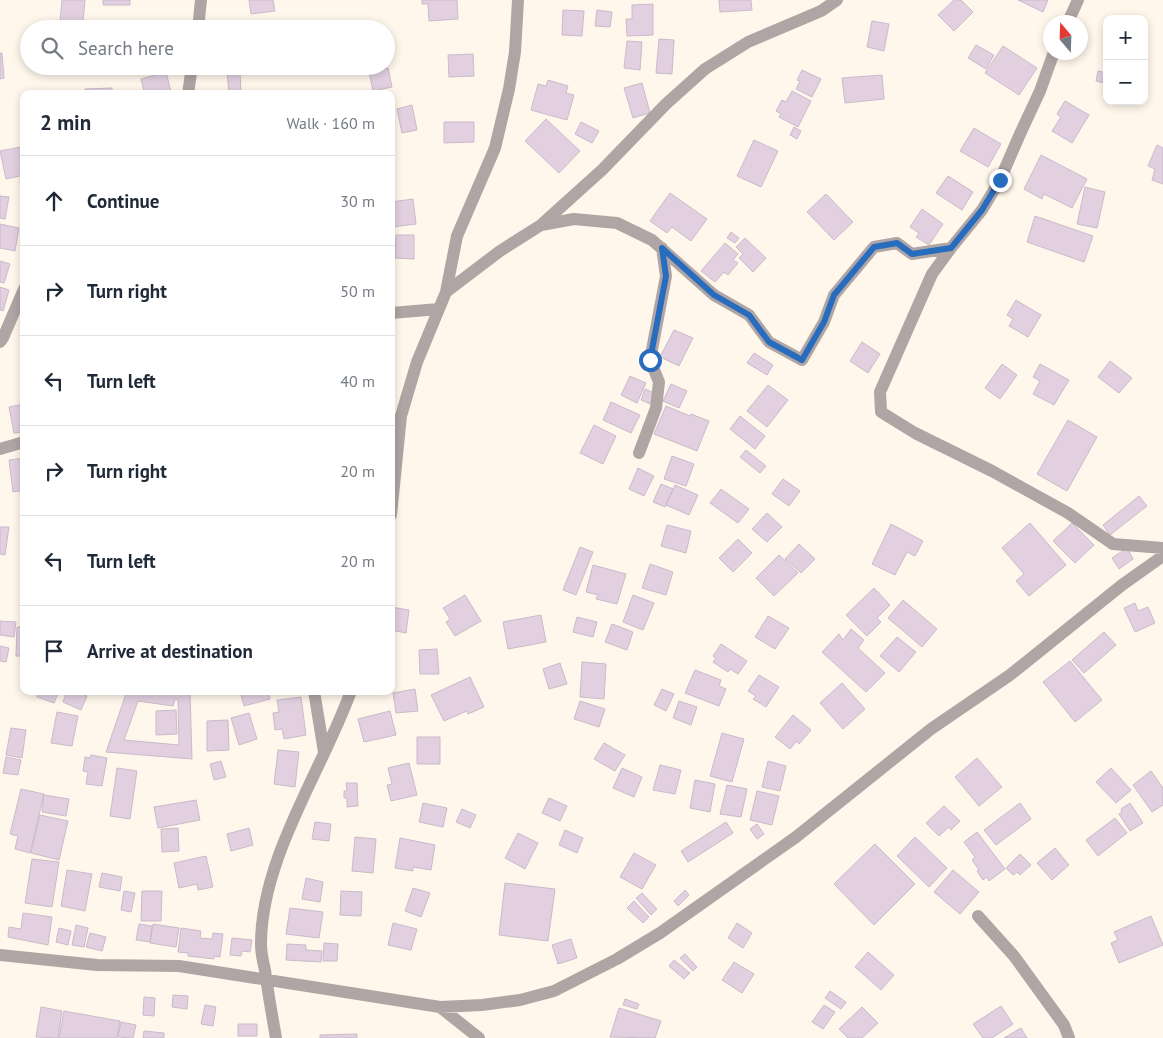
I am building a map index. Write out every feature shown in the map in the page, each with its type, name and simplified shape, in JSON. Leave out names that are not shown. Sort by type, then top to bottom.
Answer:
[{"type":"street","points":[[199,20],[200,0]]},
{"type":"street","points":[[395,475],[401,416],[417,362],[446,292],[457,236],[495,148],[509,89],[515,52],[518,0]]},
{"type":"street","points":[[446,292],[500,250],[541,225],[602,170],[666,104],[706,69],[748,42],[821,11],[837,0]]},
{"type":"street","points":[[1071,15],[1078,0]]},
{"type":"street","points":[[1051,60],[1040,91],[1000,180],[982,210],[932,274],[880,392],[881,412],[915,433],[992,471],[1068,513],[1113,544],[1163,548]]},
{"type":"street","points":[[189,90],[191,75]]},
{"type":"street","points":[[541,225],[574,219],[617,223],[652,240],[714,295],[749,315],[769,342],[802,360],[824,322],[834,295],[874,247],[897,243],[912,254],[951,248]]},
{"type":"street","points":[[639,453],[656,408],[659,382],[650,360],[666,276],[662,248]]},
{"type":"street","points":[[0,342],[20,298]]},
{"type":"street","points":[[395,313],[439,309]]},
{"type":"street","points":[[0,449],[20,443]]},
{"type":"street","points":[[0,955],[97,965],[179,966],[440,1007],[482,1005],[520,1000],[554,991],[617,959],[660,933],[796,837],[931,729],[1010,675],[1122,585],[1163,556]]},
{"type":"street","points":[[315,695],[324,752]]},
{"type":"street","points":[[276,1038],[261,945],[264,910],[269,887],[296,816],[324,752],[342,717],[350,695]]},
{"type":"street","points":[[978,916],[1014,956],[1064,1025],[1069,1038]]},
{"type":"street","points":[[440,1007],[479,1038]]},
{"type":"building","points":[[62,0],[85,0],[83,20],[60,20]]},
{"type":"building","points":[[103,0],[130,0],[130,5],[103,5]]},
{"type":"building","points":[[249,0],[273,0],[275,11],[251,14]]},
{"type":"building","points":[[422,0],[457,0],[458,19],[429,21],[428,4],[422,4]]},
{"type":"building","points":[[719,0],[751,0],[752,10],[720,12]]},
{"type":"building","points":[[954,0],[961,0],[973,12],[954,31],[938,15]]},
{"type":"building","points":[[1018,0],[1048,0],[1043,12]]},
{"type":"building","points":[[653,4],[653,35],[627,36],[626,19],[632,19],[632,5]]},
{"type":"building","points":[[563,10],[584,11],[582,36],[562,35]]},
{"type":"building","points":[[597,10],[612,12],[610,27],[595,26]]},
{"type":"building","points":[[872,21],[889,24],[884,51],[867,47]]},
{"type":"building","points":[[659,39],[674,40],[672,74],[656,73]]},
{"type":"building","points":[[627,41],[642,42],[640,70],[624,68]]},
{"type":"building","points":[[976,45],[994,55],[986,69],[968,58]]},
{"type":"building","points":[[1003,46],[1037,68],[1019,95],[985,73]]},
{"type":"building","points":[[0,53],[2,53],[4,78],[0,79]]},
{"type":"building","points":[[473,54],[474,76],[449,77],[448,55]]},
{"type":"building","points":[[802,70],[821,79],[812,97],[796,89],[800,81],[797,80]]},
{"type":"building","points":[[1098,71],[1103,72],[1103,83],[1096,81]]},
{"type":"building","points":[[155,75],[167,75],[170,90],[144,90],[141,79]]},
{"type":"building","points":[[227,75],[240,75],[241,90],[229,90]]},
{"type":"building","points":[[370,75],[389,75],[392,87],[373,90]]},
{"type":"building","points":[[882,75],[884,99],[845,103],[842,78]]},
{"type":"building","points":[[548,80],[568,86],[566,93],[574,95],[567,120],[531,110],[538,84],[546,86]]},
{"type":"building","points":[[642,83],[650,113],[633,118],[624,88]]},
{"type":"building","points":[[112,88],[112,90],[85,90]]},
{"type":"building","points":[[792,91],[811,101],[798,127],[779,117],[781,114],[776,111],[782,100],[786,102]]},
{"type":"building","points":[[1065,101],[1089,115],[1072,143],[1052,131],[1061,117],[1057,114]]},
{"type":"building","points":[[412,105],[417,130],[402,133],[397,109]]},
{"type":"building","points":[[546,119],[580,151],[559,173],[525,141]]},
{"type":"building","points":[[444,122],[474,122],[474,142],[444,143]]},
{"type":"building","points":[[581,122],[599,131],[592,143],[575,134]]},
{"type":"building","points":[[794,127],[801,131],[797,139],[790,135]]},
{"type":"building","points":[[974,128],[1001,144],[988,167],[960,151]]},
{"type":"building","points":[[754,140],[778,151],[761,187],[737,176]]},
{"type":"building","points":[[1157,145],[1163,148],[1163,184],[1152,180],[1155,169],[1148,166]]},
{"type":"building","points":[[20,147],[20,176],[6,179],[0,151]]},
{"type":"building","points":[[1041,155],[1087,179],[1072,208],[1044,194],[1042,199],[1024,189]]},
{"type":"building","points":[[948,176],[973,192],[962,210],[936,193]]},
{"type":"building","points":[[1085,187],[1105,192],[1097,228],[1077,224]]},
{"type":"building","points":[[670,193],[707,219],[691,241],[672,227],[667,233],[650,221]]},
{"type":"building","points":[[826,194],[853,222],[834,240],[807,212]]},
{"type":"building","points":[[0,196],[9,197],[5,219],[0,218]]},
{"type":"building","points":[[413,199],[416,224],[395,227],[395,201]]},
{"type":"building","points":[[922,209],[943,224],[929,245],[916,237],[919,233],[910,227]]},
{"type":"building","points":[[1035,216],[1093,236],[1084,262],[1027,242]]},
{"type":"building","points":[[0,224],[19,228],[15,251],[0,248]]},
{"type":"building","points":[[731,232],[739,238],[735,243],[727,238]]},
{"type":"building","points":[[396,235],[414,235],[414,259],[395,258]]},
{"type":"building","points":[[745,238],[766,258],[753,272],[739,258],[743,254],[736,247]]},
{"type":"building","points":[[725,243],[738,254],[733,260],[738,263],[728,275],[724,272],[715,282],[701,271]]},
{"type":"building","points":[[0,261],[10,264],[4,283],[0,282]]},
{"type":"building","points":[[0,287],[9,290],[3,311],[0,310]]},
{"type":"building","points":[[1016,300],[1041,315],[1028,337],[1009,326],[1013,319],[1007,315]]},
{"type":"building","points":[[674,330],[693,338],[679,366],[660,357]]},
{"type":"building","points":[[862,342],[880,354],[868,373],[850,361]]},
{"type":"building","points":[[754,353],[773,365],[767,375],[747,363]]},
{"type":"building","points":[[1110,361],[1132,378],[1119,393],[1098,377]]},
{"type":"building","points":[[1002,364],[1017,375],[1000,399],[985,388]]},
{"type":"building","points":[[1040,364],[1069,380],[1054,405],[1033,394],[1040,381],[1033,377]]},
{"type":"building","points":[[630,376],[646,383],[637,403],[621,395]]},
{"type":"building","points":[[671,384],[687,391],[679,408],[663,401]]},
{"type":"building","points":[[768,385],[788,400],[767,427],[747,411]]},
{"type":"building","points":[[645,389],[654,393],[650,404],[641,400]]},
{"type":"building","points":[[611,402],[640,415],[631,433],[603,420]]},
{"type":"building","points":[[20,405],[20,432],[14,433],[9,407]]},
{"type":"building","points":[[666,406],[690,416],[691,414],[709,421],[697,451],[654,434]]},
{"type":"building","points":[[740,416],[765,436],[755,449],[730,429]]},
{"type":"building","points":[[1068,420],[1097,437],[1067,491],[1037,474]]},
{"type":"building","points":[[594,425],[616,436],[603,464],[580,453]]},
{"type":"building","points":[[746,450],[766,466],[760,473],[740,457]]},
{"type":"building","points":[[672,456],[694,464],[686,486],[664,479]]},
{"type":"building","points":[[20,459],[20,491],[13,492],[9,460]]},
{"type":"building","points":[[638,468],[654,476],[644,496],[629,489]]},
{"type":"building","points":[[783,479],[800,491],[789,506],[772,494]]},
{"type":"building","points":[[661,484],[673,489],[665,507],[653,502]]},
{"type":"building","points":[[675,485],[698,495],[689,515],[666,505]]},
{"type":"building","points":[[721,489],[749,509],[738,523],[710,503]]},
{"type":"building","points":[[1139,496],[1147,506],[1110,535],[1103,525]]},
{"type":"building","points":[[767,513],[782,527],[767,542],[752,529]]},
{"type":"building","points":[[1030,523],[1066,565],[1029,596],[1016,581],[1024,574],[1002,548]]},
{"type":"building","points":[[1072,523],[1094,545],[1075,563],[1053,541]]},
{"type":"building","points":[[891,524],[923,541],[915,556],[907,552],[895,575],[872,564]]},
{"type":"building","points":[[667,525],[691,531],[686,553],[661,546]]},
{"type":"building","points":[[0,527],[9,527],[5,555],[0,554]]},
{"type":"building","points":[[738,539],[752,553],[733,572],[719,558]]},
{"type":"building","points":[[799,544],[815,559],[801,573],[785,559]]},
{"type":"building","points":[[580,547],[593,552],[576,595],[563,590]]},
{"type":"building","points":[[1127,548],[1133,559],[1119,569],[1112,558]]},
{"type":"building","points":[[779,555],[798,573],[774,596],[756,578]]},
{"type":"building","points":[[650,564],[673,572],[666,595],[642,588]]},
{"type":"building","points":[[593,565],[626,574],[617,604],[596,599],[598,595],[586,592]]},
{"type":"building","points":[[874,588],[890,605],[877,618],[881,622],[867,636],[846,615]]},
{"type":"building","points":[[465,595],[481,621],[455,636],[446,622],[450,619],[443,608]]},
{"type":"building","points":[[633,595],[654,603],[643,630],[623,622]]},
{"type":"building","points":[[903,600],[937,629],[922,647],[888,618]]},
{"type":"building","points":[[1135,603],[1138,611],[1148,607],[1155,623],[1135,632],[1124,608]]},
{"type":"building","points":[[395,608],[409,610],[406,633],[395,631]]},
{"type":"building","points":[[541,615],[546,642],[508,649],[503,622]]},
{"type":"building","points":[[768,616],[789,628],[775,649],[755,637]]},
{"type":"building","points":[[577,617],[597,622],[593,637],[573,632]]},
{"type":"building","points":[[0,621],[16,622],[14,637],[0,635]]},
{"type":"building","points":[[612,624],[633,632],[627,650],[605,642]]},
{"type":"building","points":[[17,627],[20,627],[20,656],[16,656]]},
{"type":"building","points":[[851,629],[864,640],[858,648],[885,673],[866,692],[822,652],[839,634],[843,640]]},
{"type":"building","points":[[1104,632],[1116,645],[1084,673],[1072,660]]},
{"type":"building","points":[[897,637],[916,652],[899,672],[880,656]]},
{"type":"building","points":[[721,644],[747,661],[738,674],[730,669],[728,672],[713,662],[716,658],[713,656]]},
{"type":"building","points":[[0,646],[9,648],[6,662],[0,661]]},
{"type":"building","points":[[437,649],[439,674],[420,674],[419,650]]},
{"type":"building","points":[[1070,661],[1102,700],[1075,722],[1043,682]]},
{"type":"building","points":[[582,662],[606,664],[604,699],[580,697]]},
{"type":"building","points":[[560,663],[567,684],[549,689],[543,669]]},
{"type":"building","points":[[695,670],[721,680],[719,686],[726,689],[719,706],[685,693]]},
{"type":"building","points":[[759,675],[779,687],[766,707],[753,699],[756,696],[748,691]]},
{"type":"building","points":[[470,677],[484,707],[468,714],[467,711],[444,721],[431,695]]},
{"type":"building","points":[[842,683],[865,709],[843,729],[820,703]]},
{"type":"building","points":[[415,689],[418,711],[396,713],[393,695],[395,693]]},
{"type":"building","points":[[662,689],[674,694],[666,711],[654,705]]},
{"type":"building","points":[[38,695],[57,695],[54,703],[37,697]]},
{"type":"building","points":[[66,695],[87,696],[81,710],[63,702]]},
{"type":"building","points":[[126,695],[190,695],[192,759],[106,752]],"holes":[[[175,699],[178,700],[179,745],[124,740],[138,701],[173,706]]]},
{"type":"building","points":[[241,695],[269,695],[270,699],[244,706]]},
{"type":"building","points":[[301,697],[306,735],[284,739],[282,729],[275,730],[273,713],[279,712],[277,700]]},
{"type":"building","points":[[580,701],[605,709],[599,727],[574,719]]},
{"type":"building","points":[[679,701],[697,707],[691,725],[673,718]]},
{"type":"building","points":[[176,710],[177,734],[156,735],[156,711]]},
{"type":"building","points":[[390,711],[396,735],[364,742],[358,719]]},
{"type":"building","points":[[57,712],[78,716],[72,746],[51,743]]},
{"type":"building","points":[[249,713],[257,739],[239,745],[231,718]]},
{"type":"building","points":[[793,715],[811,730],[799,744],[797,741],[790,749],[775,737]]},
{"type":"building","points":[[228,720],[229,750],[207,751],[207,721]]},
{"type":"building","points":[[11,728],[26,730],[22,758],[6,755]]},
{"type":"building","points":[[722,733],[744,739],[732,782],[710,776]]},
{"type":"building","points":[[417,737],[440,737],[440,764],[417,764]]},
{"type":"building","points":[[604,743],[625,755],[615,771],[594,759]]},
{"type":"building","points":[[278,750],[299,752],[295,787],[274,784]]},
{"type":"building","points":[[91,755],[107,758],[102,786],[86,784],[88,772],[83,771],[85,757],[90,758]]},
{"type":"building","points":[[6,757],[21,760],[18,775],[3,773]]},
{"type":"building","points":[[977,758],[1002,787],[979,806],[955,777]]},
{"type":"building","points":[[221,761],[226,777],[214,780],[210,764]]},
{"type":"building","points":[[768,761],[786,766],[780,791],[762,787]]},
{"type":"building","points":[[409,763],[417,795],[391,801],[387,785],[392,784],[388,768]]},
{"type":"building","points":[[660,765],[681,770],[675,794],[653,790]]},
{"type":"building","points":[[117,768],[137,771],[130,819],[110,816]]},
{"type":"building","points":[[622,768],[642,777],[634,797],[613,788]]},
{"type":"building","points":[[1111,768],[1131,790],[1116,803],[1096,782]]},
{"type":"building","points":[[1151,771],[1163,788],[1163,805],[1152,812],[1133,785]]},
{"type":"building","points":[[695,780],[715,784],[710,812],[690,808]]},
{"type":"building","points":[[346,783],[357,783],[358,806],[347,807],[347,798],[344,798],[344,791],[347,791]]},
{"type":"building","points":[[727,785],[747,789],[741,817],[720,814]]},
{"type":"building","points":[[21,789],[44,794],[30,853],[15,849],[18,836],[10,834]]},
{"type":"building","points":[[757,791],[779,796],[772,825],[750,820]]},
{"type":"building","points":[[44,795],[69,799],[66,816],[42,812]]},
{"type":"building","points":[[549,798],[567,806],[560,821],[542,813]]},
{"type":"building","points":[[196,800],[200,820],[158,828],[154,807]]},
{"type":"building","points":[[423,803],[447,808],[443,827],[419,822]]},
{"type":"building","points":[[1020,803],[1031,819],[996,845],[984,830]]},
{"type":"building","points":[[1130,803],[1143,823],[1130,831],[1119,814],[1122,812],[1121,809]]},
{"type":"building","points":[[944,806],[960,821],[951,830],[949,827],[939,836],[926,823]]},
{"type":"building","points":[[462,809],[476,815],[470,828],[456,822]]},
{"type":"building","points":[[40,815],[68,821],[59,860],[31,853]]},
{"type":"building","points":[[1115,818],[1127,833],[1098,856],[1086,840]]},
{"type":"building","points":[[315,822],[331,824],[329,841],[312,839]]},
{"type":"building","points":[[726,822],[733,833],[688,862],[681,851]]},
{"type":"building","points":[[757,824],[764,834],[757,839],[750,829]]},
{"type":"building","points":[[178,828],[179,851],[162,852],[161,829]]},
{"type":"building","points":[[249,828],[253,845],[231,851],[227,834]]},
{"type":"building","points":[[565,830],[583,838],[577,853],[559,845]]},
{"type":"building","points":[[977,832],[1005,869],[989,881],[987,877],[983,880],[977,871],[979,870],[972,860],[975,857],[964,842]]},
{"type":"building","points":[[518,833],[538,843],[525,869],[505,858]]},
{"type":"building","points":[[355,837],[376,839],[373,873],[352,871]]},
{"type":"building","points":[[915,837],[947,868],[929,887],[897,856]]},
{"type":"building","points":[[400,838],[435,845],[431,870],[413,867],[413,871],[395,868]]},
{"type":"building","points":[[875,844],[915,884],[874,925],[834,884]]},
{"type":"building","points":[[1055,848],[1069,865],[1052,880],[1037,863]]},
{"type":"building","points":[[634,853],[656,865],[642,889],[620,877]]},
{"type":"building","points":[[1020,854],[1031,865],[1020,875],[1017,872],[1013,875],[1006,868]]},
{"type":"building","points":[[206,856],[213,887],[198,890],[197,884],[179,888],[174,863]]},
{"type":"building","points":[[32,859],[59,862],[52,907],[25,903]]},
{"type":"building","points":[[67,870],[92,874],[85,911],[61,906]]},
{"type":"building","points":[[953,870],[979,892],[960,914],[934,892]]},
{"type":"building","points":[[102,873],[122,877],[120,891],[99,887]]},
{"type":"building","points":[[306,878],[323,882],[320,902],[302,899]]},
{"type":"building","points":[[505,883],[555,889],[548,941],[499,935]]},
{"type":"building","points":[[413,888],[430,893],[421,917],[405,911]]},
{"type":"building","points":[[685,890],[689,895],[678,906],[674,901]]},
{"type":"building","points":[[124,891],[135,893],[131,912],[121,910]]},
{"type":"building","points":[[142,891],[162,891],[161,921],[141,921]]},
{"type":"building","points":[[341,891],[362,892],[361,916],[340,915]]},
{"type":"building","points":[[642,893],[657,909],[651,915],[636,898]]},
{"type":"building","points":[[634,901],[649,917],[643,923],[627,908]]},
{"type":"building","points":[[290,908],[323,912],[319,938],[286,934]]},
{"type":"building","points":[[23,913],[52,917],[48,945],[8,937],[9,927],[21,929]]},
{"type":"building","points":[[1151,916],[1163,945],[1119,963],[1111,943],[1118,940],[1114,932]]},
{"type":"building","points":[[393,923],[417,929],[411,950],[388,945]]},
{"type":"building","points":[[737,923],[752,933],[743,948],[728,938]]},
{"type":"building","points":[[139,924],[152,926],[150,942],[136,940]]},
{"type":"building","points":[[153,924],[179,928],[176,947],[150,943]]},
{"type":"building","points":[[76,925],[88,928],[84,947],[72,945]]},
{"type":"building","points":[[59,928],[71,931],[68,945],[56,942]]},
{"type":"building","points":[[181,928],[201,931],[200,938],[212,939],[213,933],[223,934],[220,957],[214,956],[214,959],[188,956],[188,953],[178,952]]},
{"type":"building","points":[[90,933],[106,937],[102,951],[86,947]]},
{"type":"building","points":[[232,938],[252,940],[250,952],[242,951],[241,956],[230,955]]},
{"type":"building","points":[[571,939],[577,958],[558,964],[552,945]]},
{"type":"building","points":[[324,943],[338,944],[337,961],[323,961]]},
{"type":"building","points":[[287,944],[306,945],[306,950],[322,951],[321,962],[286,960]]},
{"type":"building","points":[[868,952],[894,975],[881,990],[855,967]]},
{"type":"building","points":[[685,954],[697,967],[693,971],[680,958]]},
{"type":"building","points":[[674,960],[690,973],[684,979],[669,966]]},
{"type":"building","points":[[734,962],[754,974],[742,993],[722,980]]},
{"type":"building","points":[[830,991],[846,1002],[841,1009],[825,998]]},
{"type":"building","points":[[173,995],[188,996],[187,1009],[172,1007]]},
{"type":"building","points":[[144,997],[155,998],[154,1016],[143,1015]]},
{"type":"building","points":[[625,999],[639,1004],[637,1009],[623,1005]]},
{"type":"building","points":[[205,1005],[216,1007],[213,1026],[201,1024]]},
{"type":"building","points":[[824,1005],[835,1012],[823,1029],[812,1022]]},
{"type":"building","points":[[1001,1006],[1013,1024],[992,1038],[983,1038],[973,1024]]},
{"type":"building","points":[[41,1007],[62,1011],[58,1038],[36,1037]]},
{"type":"building","points":[[862,1007],[878,1023],[862,1038],[848,1038],[839,1029]]},
{"type":"building","points":[[619,1008],[661,1021],[655,1038],[610,1037]]},
{"type":"building","points":[[64,1011],[120,1021],[117,1038],[59,1038]]},
{"type":"building","points":[[121,1022],[136,1025],[133,1038],[118,1037]]},
{"type":"building","points":[[238,1024],[257,1024],[257,1036],[238,1036]]},
{"type":"building","points":[[1021,1028],[1027,1038],[1004,1038]]},
{"type":"building","points":[[144,1031],[164,1033],[164,1038],[143,1038]]},
{"type":"building","points":[[357,1034],[357,1038],[320,1038],[320,1035]]},
{"type":"route","points":[[650,360],[666,276],[662,248],[714,295],[749,315],[769,342],[802,360],[824,322],[834,295],[874,247],[897,243],[912,254],[951,248],[982,210],[1000,180]]}]
